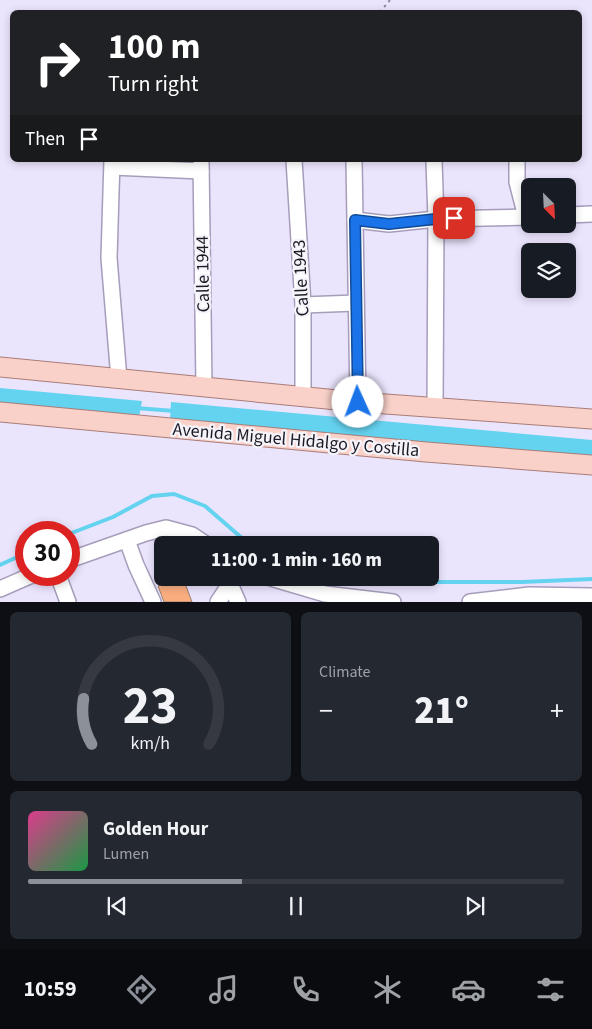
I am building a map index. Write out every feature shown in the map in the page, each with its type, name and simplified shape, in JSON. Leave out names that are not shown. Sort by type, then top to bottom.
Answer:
[{"type":"main road","points":[[0,367],[358,402],[592,419]]},
{"type":"main road","name":"Avenida Miguel Hidalgo y Costilla","points":[[0,412],[426,452],[592,465]]},
{"type":"street","name":"Calle 1943","points":[[294,162],[303,305],[303,397]]},
{"type":"street","points":[[354,162],[358,402]]},
{"type":"street","points":[[434,162],[436,219],[435,407]]},
{"type":"street","points":[[517,162],[517,182],[521,195]]},
{"type":"street","points":[[119,379],[108,258],[112,163],[201,165]]},
{"type":"street","name":"Calle 1944","points":[[201,165],[204,387]]},
{"type":"street","points":[[576,215],[592,214]]},
{"type":"street","points":[[355,220],[389,224],[436,219],[521,217]]},
{"type":"street","points":[[303,305],[356,303]]},
{"type":"street","points":[[80,556],[166,528],[194,536]]},
{"type":"street","points":[[127,540],[153,602]]},
{"type":"street","points":[[0,589],[15,582]]},
{"type":"street","points":[[62,586],[68,602]]},
{"type":"street","points":[[218,602],[229,586]]},
{"type":"street","points":[[233,586],[238,602]]},
{"type":"street","points":[[293,586],[326,598],[392,602]]},
{"type":"street","points":[[470,602],[529,598],[589,598]]},
{"type":"path","points":[[382,10],[390,0]]},
{"type":"water","points":[[0,388],[142,401],[139,417],[0,403]]},
{"type":"water","points":[[171,402],[592,440],[592,460],[170,419]]},
{"type":"building","points":[[158,586],[186,586],[192,602],[164,602]]},
{"type":"waterway","points":[[136,408],[174,411]]},
{"type":"waterway","points":[[80,530],[113,517],[152,496],[174,494],[205,506],[240,536]]},
{"type":"waterway","points":[[0,565],[15,558]]},
{"type":"waterway","points":[[439,582],[522,582],[592,579]]},
{"type":"route","points":[[358,402],[355,220],[389,224],[454,218]]}]
